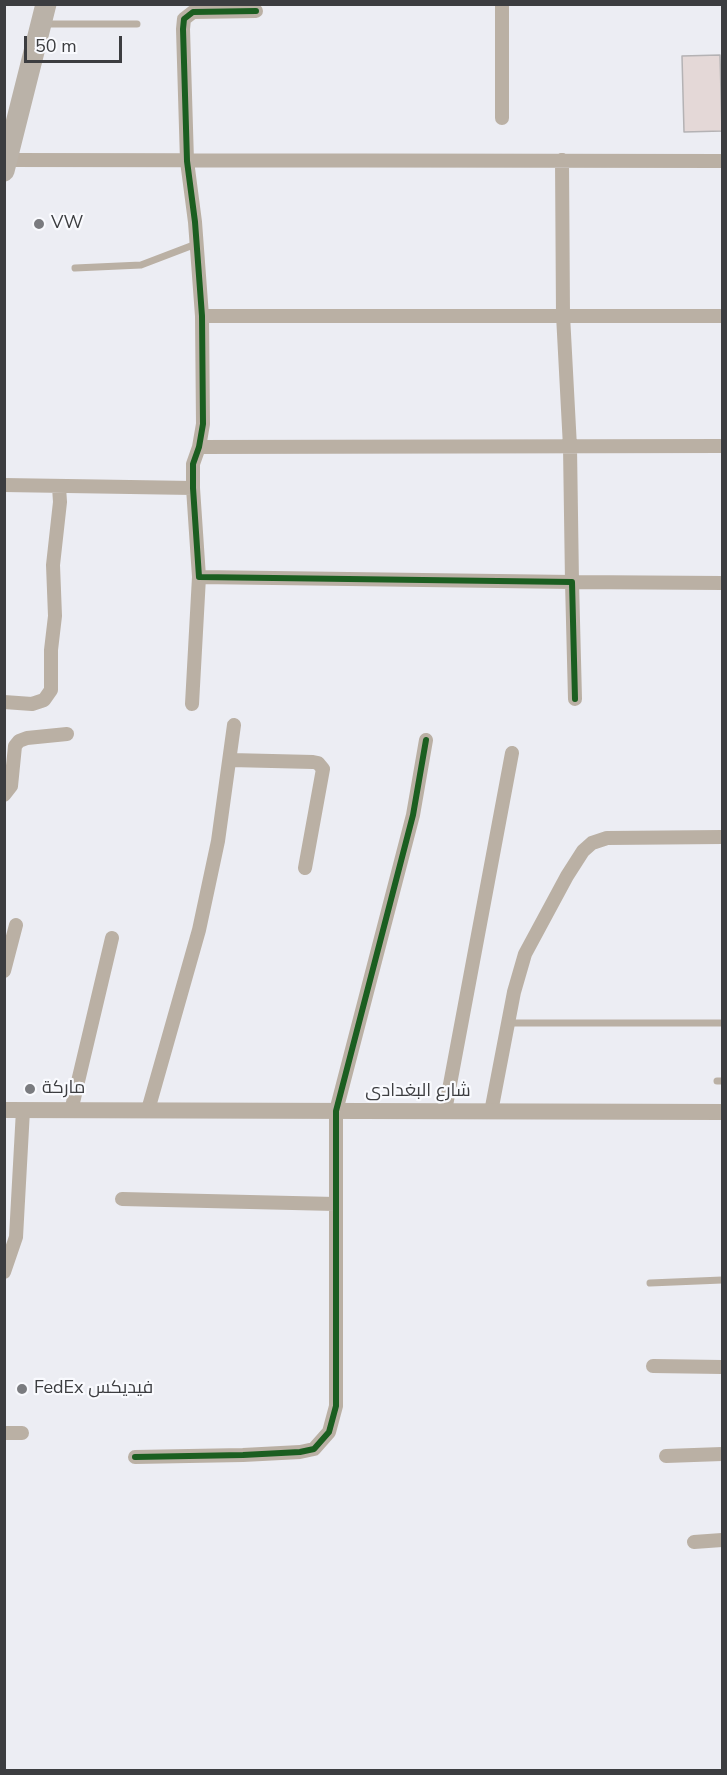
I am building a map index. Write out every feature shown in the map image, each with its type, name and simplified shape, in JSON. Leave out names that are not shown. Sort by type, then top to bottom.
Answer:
[{"type":"main road","points":[[6,165],[44,14]]},
{"type":"street","points":[[502,4],[502,118]]},
{"type":"street","points":[[192,704],[199,577],[193,464],[203,424],[202,316],[187,161],[183,29],[184,19],[193,12],[256,11]]},
{"type":"street","points":[[562,160],[563,315],[570,447],[575,699]]},
{"type":"street","points":[[6,165],[187,161],[723,161]]},
{"type":"street","points":[[202,316],[723,316]]},
{"type":"street","points":[[199,447],[723,446]]},
{"type":"street","points":[[4,485],[193,488]]},
{"type":"street","points":[[4,702],[38,702],[44,700],[51,690],[51,650],[55,616],[52,565],[60,502],[59,487]]},
{"type":"street","points":[[199,577],[723,583]]},
{"type":"street","points":[[148,1110],[199,930],[218,841],[231,760],[234,725]]},
{"type":"street","points":[[4,795],[11,786],[15,746],[19,741],[27,738],[67,734]]},
{"type":"street","points":[[135,1457],[300,1452],[314,1449],[329,1432],[336,1406],[336,1111],[413,815],[426,740]]},
{"type":"street","points":[[445,1112],[512,753]]},
{"type":"street","points":[[231,760],[318,763],[322,769],[306,868]]},
{"type":"street","points":[[491,1112],[508,1023],[525,954],[583,851],[592,843],[607,838],[723,837]]},
{"type":"street","points":[[4,971],[16,925]]},
{"type":"street","points":[[71,1111],[112,938]]},
{"type":"street","name":"شارع البغدادى","points":[[4,1110],[723,1112]]},
{"type":"street","points":[[4,1272],[14,1247],[11,1202],[23,1110]]},
{"type":"street","points":[[122,1199],[335,1204]]},
{"type":"street","points":[[653,1366],[723,1367]]},
{"type":"street","points":[[4,1433],[22,1433]]},
{"type":"street","points":[[666,1456],[723,1454]]},
{"type":"street","points":[[694,1542],[723,1540]]},
{"type":"lane","points":[[44,14],[137,24]]},
{"type":"lane","points":[[75,268],[141,265],[196,244]]},
{"type":"lane","points":[[508,1023],[723,1023]]},
{"type":"lane","points":[[650,1283],[723,1280]]},
{"type":"building","points":[[720,55],[722,131],[684,132],[682,56]]},
{"type":"cycle path","points":[[256,11],[193,12],[184,19],[187,161],[195,222],[202,316],[203,424],[193,464],[199,577],[572,582],[575,699]]},
{"type":"cycle path","points":[[135,1457],[300,1452],[314,1449],[329,1432],[336,1406],[336,1111],[413,815],[426,740]]},
{"type":"place","name":"VW","points":[[39,224]]},
{"type":"place","name":"ماركة","points":[[30,1089]]},
{"type":"place","name":"FedEx فيديكس","points":[[22,1389]]}]
